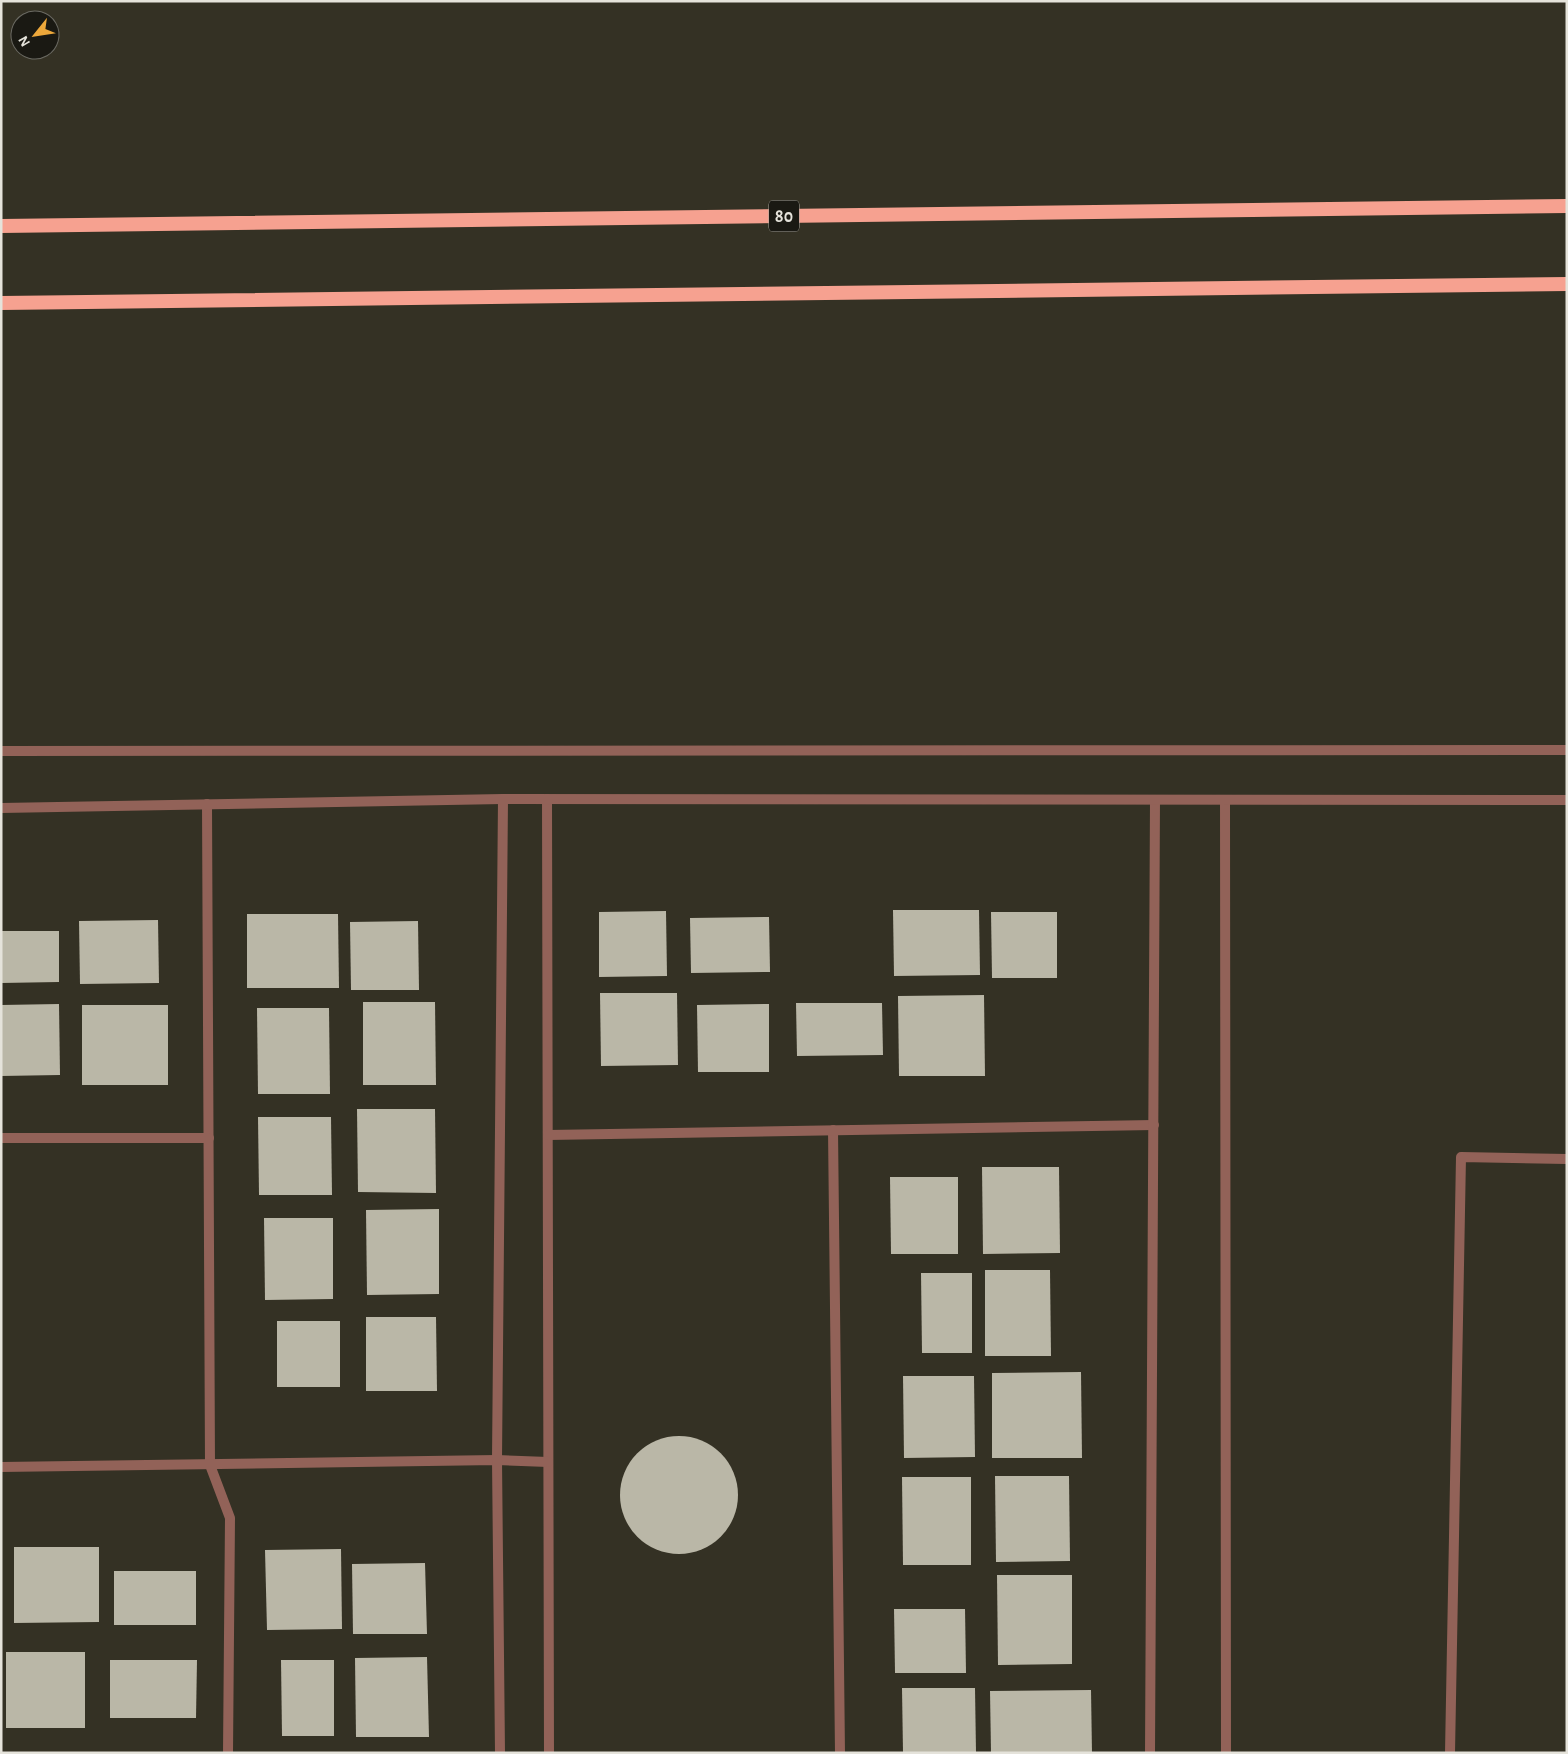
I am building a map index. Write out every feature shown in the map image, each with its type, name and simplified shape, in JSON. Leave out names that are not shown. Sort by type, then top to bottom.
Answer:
[{"type":"highway","name":"80","points":[[1,226],[1567,206]]},
{"type":"highway","points":[[1,303],[1567,284]]},
{"type":"street","points":[[1,751],[1567,750]]},
{"type":"street","points":[[500,1753],[496,1460],[503,799]]},
{"type":"street","points":[[1,808],[503,799],[1567,800]]},
{"type":"street","points":[[547,799],[549,1753]]},
{"type":"street","points":[[1150,1753],[1155,800]]},
{"type":"street","points":[[1225,800],[1226,1753]]},
{"type":"street","points":[[207,804],[210,1465],[230,1518],[228,1753]]},
{"type":"street","points":[[548,1135],[1154,1125]]},
{"type":"street","points":[[833,1130],[840,1753]]},
{"type":"street","points":[[1,1138],[209,1138]]},
{"type":"street","points":[[1450,1753],[1461,1157],[1567,1159]]},
{"type":"street","points":[[1,1467],[496,1460],[548,1462]]},
{"type":"building","points":[[893,910],[979,910],[980,975],[894,976]]},
{"type":"building","points":[[666,911],[667,976],[599,977],[599,912]]},
{"type":"building","points":[[991,912],[1057,912],[1057,978],[992,978]]},
{"type":"building","points":[[247,914],[338,914],[339,988],[247,988]]},
{"type":"building","points":[[769,917],[770,972],[691,973],[690,918]]},
{"type":"building","points":[[158,920],[159,983],[80,984],[79,921]]},
{"type":"building","points":[[418,921],[419,990],[351,990],[350,922]]},
{"type":"building","points":[[1,931],[59,931],[59,982],[1,983]]},
{"type":"building","points":[[600,993],[677,993],[678,1065],[601,1066]]},
{"type":"building","points":[[984,995],[985,1076],[899,1076],[898,996]]},
{"type":"building","points":[[363,1002],[435,1002],[436,1085],[363,1085]]},
{"type":"building","points":[[796,1003],[882,1003],[883,1055],[797,1056]]},
{"type":"building","points":[[59,1004],[60,1075],[1,1076],[1,1005]]},
{"type":"building","points":[[769,1004],[769,1072],[698,1072],[697,1005]]},
{"type":"building","points":[[82,1005],[168,1005],[168,1085],[82,1085]]},
{"type":"building","points":[[257,1008],[329,1008],[330,1094],[258,1094]]},
{"type":"building","points":[[357,1109],[435,1109],[436,1193],[358,1192]]},
{"type":"building","points":[[258,1117],[331,1117],[332,1195],[259,1195]]},
{"type":"building","points":[[982,1167],[1059,1167],[1060,1253],[983,1254]]},
{"type":"building","points":[[890,1177],[958,1177],[958,1254],[891,1254]]},
{"type":"building","points":[[439,1209],[439,1294],[367,1295],[366,1210]]},
{"type":"building","points":[[264,1218],[333,1218],[333,1299],[265,1300]]},
{"type":"building","points":[[985,1270],[1050,1270],[1051,1356],[985,1356]]},
{"type":"building","points":[[921,1273],[972,1273],[972,1353],[922,1353]]},
{"type":"building","points":[[366,1317],[436,1317],[437,1391],[366,1391]]},
{"type":"building","points":[[277,1321],[340,1321],[340,1387],[277,1387]]},
{"type":"building","points":[[1081,1372],[1082,1458],[992,1458],[992,1373]]},
{"type":"building","points":[[903,1376],[974,1376],[975,1457],[904,1458]]},
{"type":"building","points":[[679,1436],[702,1440],[721,1453],[734,1472],[738,1495],[734,1518],[721,1537],[702,1550],[679,1554],[656,1550],[637,1537],[624,1518],[620,1495],[624,1472],[637,1453],[656,1440]]},
{"type":"building","points":[[995,1476],[1069,1476],[1070,1561],[996,1562]]},
{"type":"building","points":[[902,1477],[971,1477],[971,1565],[903,1565]]},
{"type":"building","points":[[14,1547],[99,1547],[99,1622],[14,1623]]},
{"type":"building","points":[[341,1549],[342,1629],[267,1630],[265,1550]]},
{"type":"building","points":[[425,1563],[427,1634],[353,1634],[352,1564]]},
{"type":"building","points":[[114,1571],[196,1571],[196,1625],[114,1625]]},
{"type":"building","points":[[997,1575],[1072,1575],[1072,1664],[998,1665]]},
{"type":"building","points":[[894,1609],[965,1609],[966,1673],[895,1673]]},
{"type":"building","points":[[6,1652],[85,1652],[85,1728],[6,1728]]},
{"type":"building","points":[[427,1657],[429,1737],[356,1737],[355,1658]]},
{"type":"building","points":[[110,1660],[197,1660],[196,1718],[110,1718]]},
{"type":"building","points":[[281,1660],[334,1660],[334,1736],[282,1736]]},
{"type":"building","points":[[902,1688],[975,1688],[976,1753],[903,1753]]},
{"type":"building","points":[[1091,1690],[1092,1753],[991,1753],[990,1691]]}]
